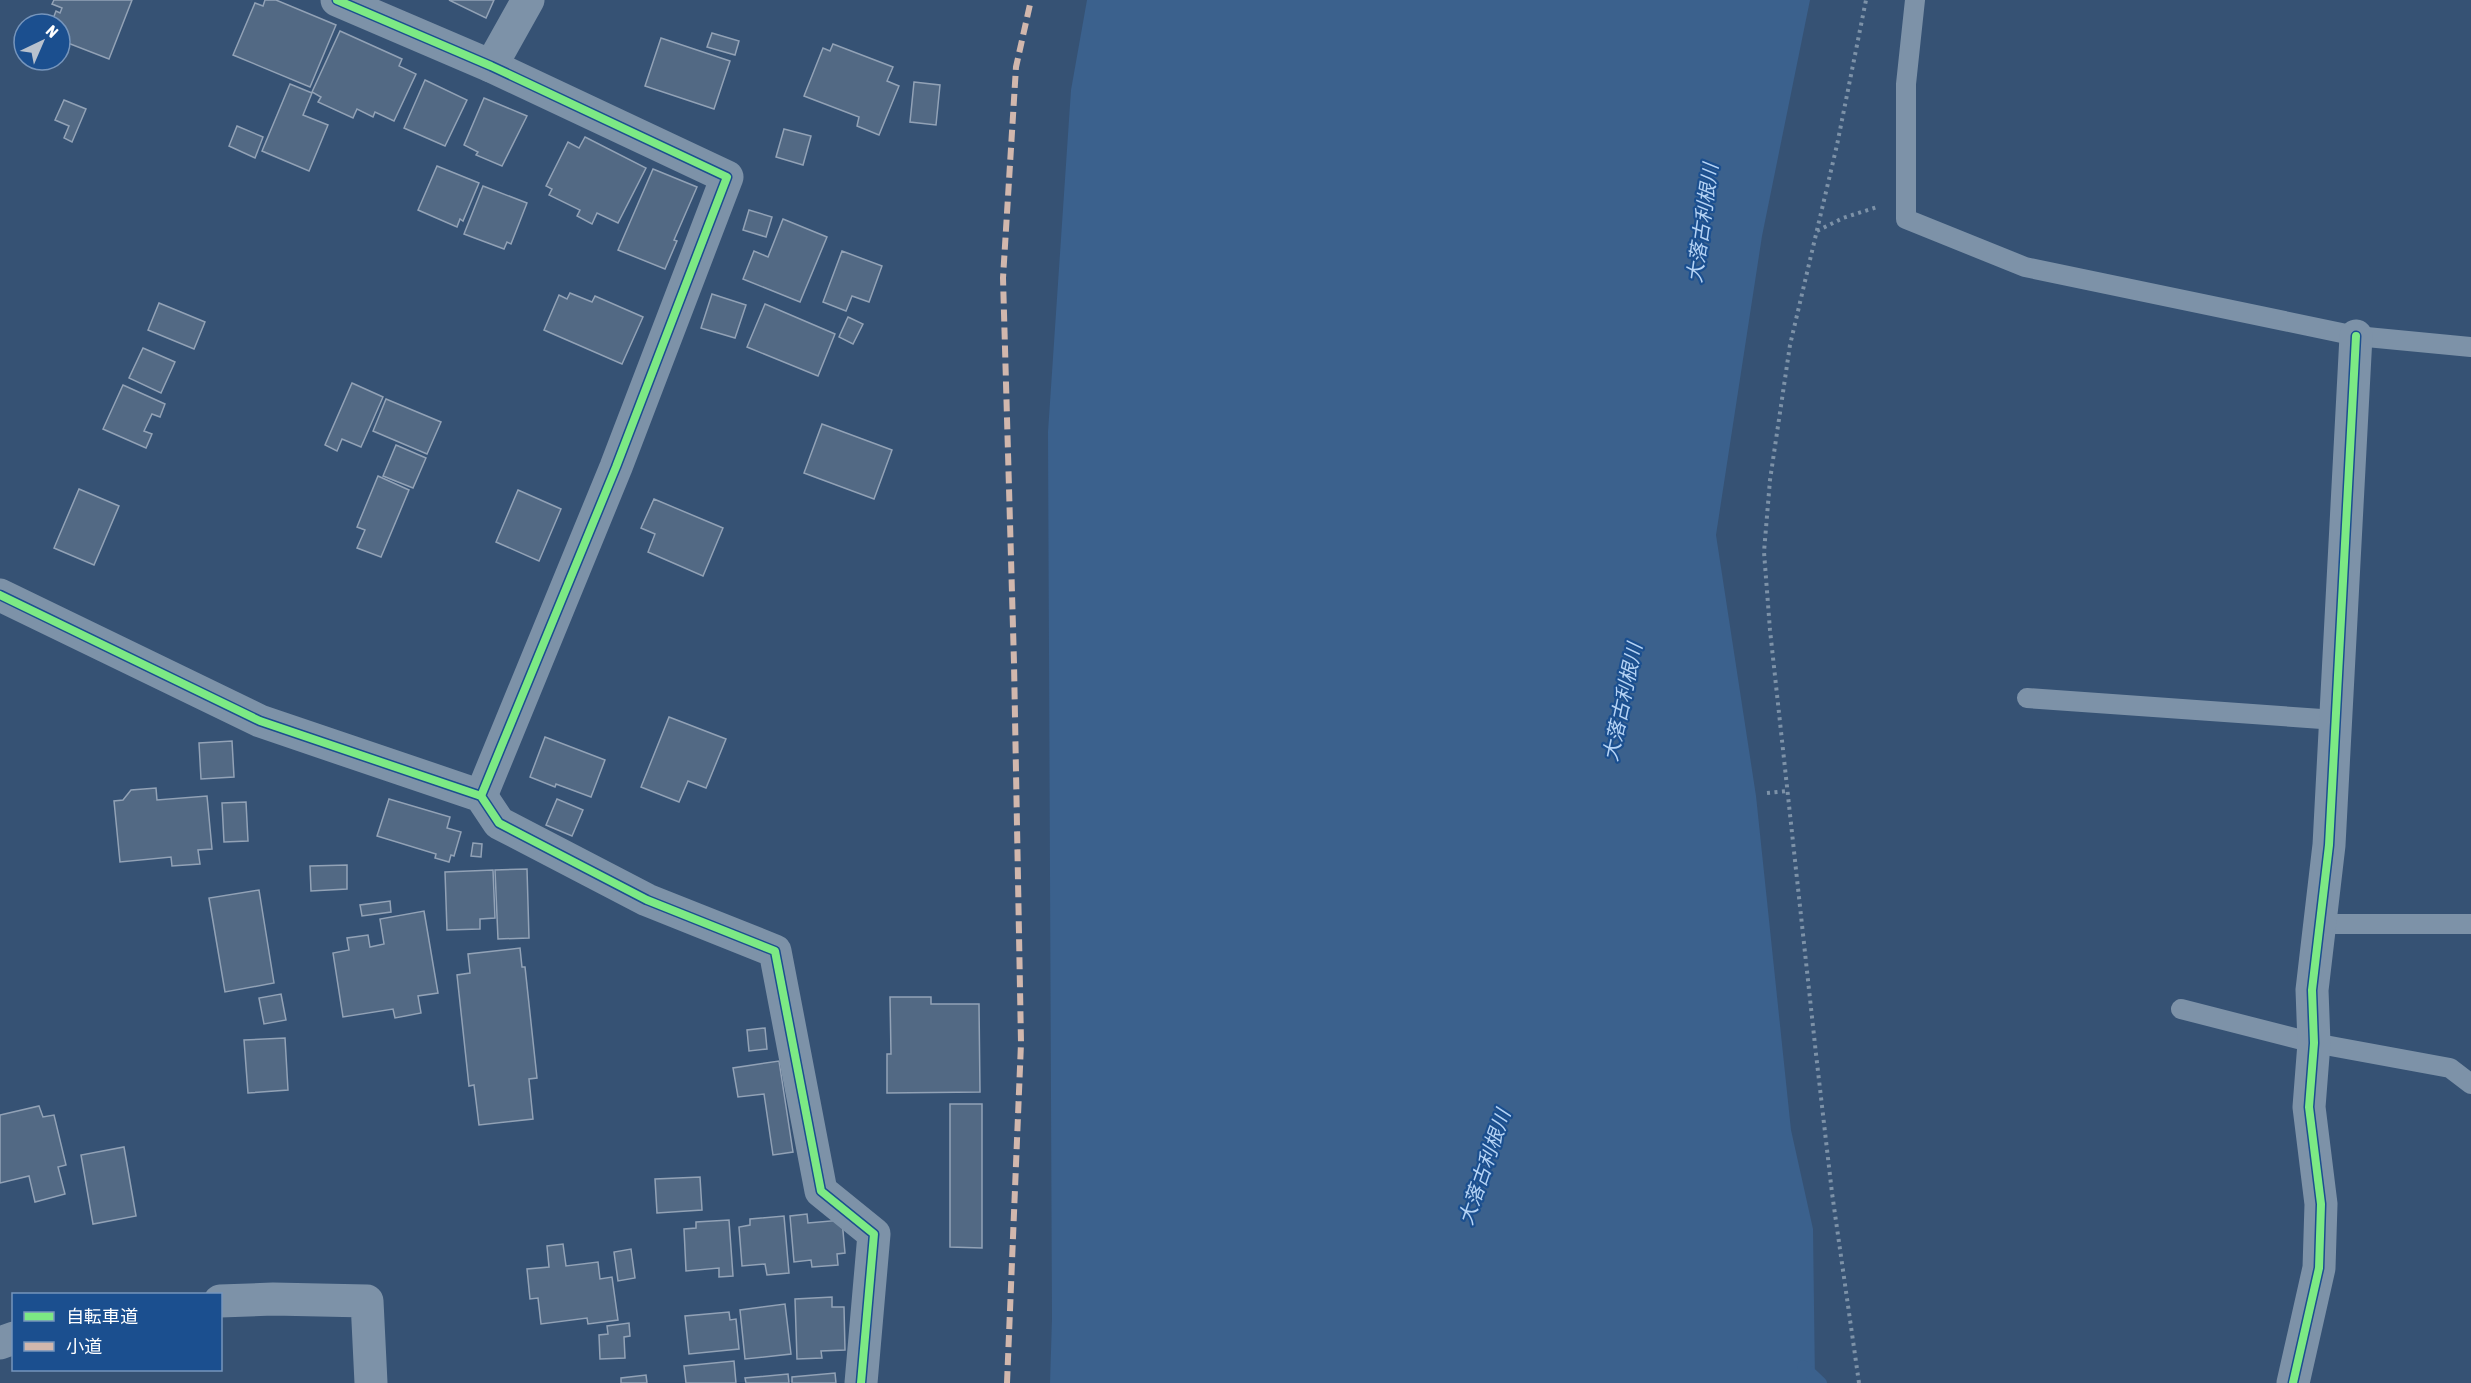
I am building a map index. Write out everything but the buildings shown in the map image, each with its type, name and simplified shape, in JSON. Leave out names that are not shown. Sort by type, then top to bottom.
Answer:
[{"type":"street","points":[[337,0],[491,66],[727,177],[616,467],[481,796]]},
{"type":"street","points":[[491,66],[528,0]]},
{"type":"street","points":[[2293,1383],[2319,1268],[2321,1204],[2309,1107],[2314,1043],[2312,990],[2329,845],[2356,336]]},
{"type":"street","points":[[0,594],[260,721],[481,796],[499,823],[647,900],[775,951],[821,1191],[874,1234],[861,1383]]},
{"type":"street","points":[[222,1301],[273,1299],[367,1301],[371,1383]]},
{"type":"lane","points":[[1915,0],[1906,84],[1906,219],[2025,267],[2356,336],[2471,347]]},
{"type":"lane","points":[[2027,698],[2336,720]]},
{"type":"lane","points":[[2320,924],[2471,924]]},
{"type":"lane","points":[[2181,1009],[2314,1043],[2450,1068],[2471,1084]]},
{"type":"path","points":[[1859,1383],[1832,1193],[1770,630],[1764,552],[1770,480],[1790,345],[1867,1]]},
{"type":"path","points":[[1816,231],[1864,210],[1881,205],[1907,202]]},
{"type":"path","points":[[1767,793],[1788,790]]},
{"type":"water","name":"大落古利根川","points":[[1087,0],[1810,0],[1762,236],[1716,535],[1756,796],[1791,1130],[1813,1229],[1815,1383],[1050,1383],[1052,1319],[1048,432],[1071,90]]},
{"type":"waterway","points":[[1803,1366],[1821,1383]]},
{"type":"marked path","points":[[1007,1383],[1021,1043],[1014,663],[1003,278],[1016,67],[1031,0]]},
{"type":"cycle path","points":[[337,0],[491,66],[727,177],[616,467],[481,796]]},
{"type":"cycle path","points":[[2293,1383],[2319,1268],[2321,1204],[2309,1107],[2314,1043],[2312,990],[2329,845],[2356,336]]},
{"type":"cycle path","points":[[0,595],[260,721],[481,796],[499,823],[647,900],[775,951],[821,1191],[874,1234],[861,1383]]}]
